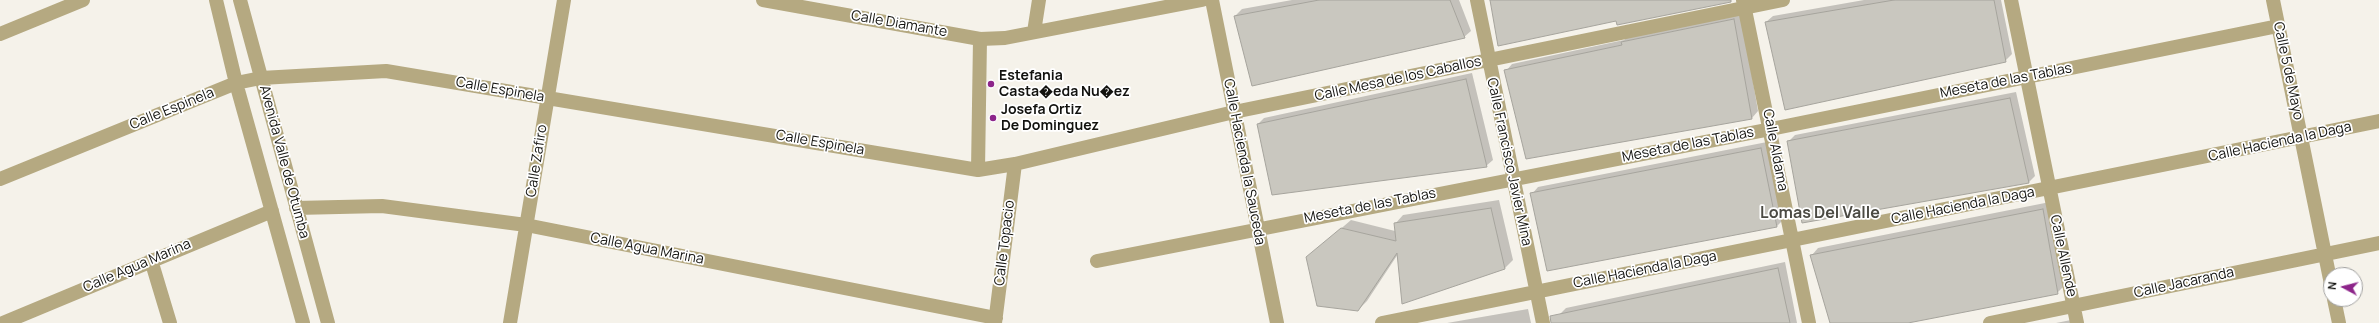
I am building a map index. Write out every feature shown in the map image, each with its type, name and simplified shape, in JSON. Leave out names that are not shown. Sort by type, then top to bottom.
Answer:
[{"type":"street","points":[[0,34],[83,0]]},
{"type":"street","name":"Avenida Valle de Otumba","points":[[216,0],[236,83],[303,323]]},
{"type":"street","name":"Avenida Valle de Otumba","points":[[240,0],[328,323]]},
{"type":"street","name":"Calle Zafiro","points":[[510,323],[564,0]]},
{"type":"street","name":"Calle Diamante","points":[[763,0],[980,39],[1005,38],[1202,0]]},
{"type":"street","points":[[1034,32],[1039,0]]},
{"type":"street","name":"Calle Hacienda la Sauceda","points":[[1212,0],[1277,323]]},
{"type":"street","name":"Calle Francisco Javier Mina","points":[[1476,0],[1543,323]]},
{"type":"street","name":"Calle Mesa de los Caballos","points":[[1015,164],[1234,112],[1488,60],[1744,3],[1783,0]]},
{"type":"street","name":"Calle Allende","points":[[2011,0],[2077,323]]},
{"type":"street","name":"Calle 5 de Mayo","points":[[2273,0],[2328,267]]},
{"type":"street","name":"Calle Aldama","points":[[1744,3],[1771,129],[1809,323]]},
{"type":"street","name":"Meseta de las Tablas","points":[[1097,261],[1258,228],[1771,129],[2278,26]]},
{"type":"street","points":[[978,170],[980,39]]},
{"type":"street","name":"Calle Espinela","points":[[0,179],[236,83],[261,78],[386,71],[978,170],[1015,164]]},
{"type":"street","name":"Calle Hacienda la Daga","points":[[1382,323],[2379,121]]},
{"type":"street","name":"Calle Topacio","points":[[996,321],[1015,164]]},
{"type":"street","name":"Calle Agua Marina","points":[[296,208],[382,206],[526,225],[996,321]]},
{"type":"street","name":"Calle Agua Marina","points":[[3,323],[151,260],[272,212]]},
{"type":"street","name":"Calle Jacaranda","points":[[1990,323],[2379,243]]},
{"type":"street","points":[[151,260],[170,323]]},
{"type":"street","points":[[2336,307],[2339,323]]},
{"type":"building","points":[[1319,0],[1450,0],[1465,38],[1252,86],[1234,16]]},
{"type":"building","points":[[1490,0],[1731,0],[1731,2],[1617,25],[1616,21],[1498,46]]},
{"type":"building","points":[[1894,0],[1994,0],[2006,62],[1785,110],[1765,22]]},
{"type":"building","points":[[1734,19],[1752,119],[1526,159],[1504,70],[1622,45],[1621,42]]},
{"type":"building","points":[[1466,79],[1487,167],[1272,195],[1257,124]]},
{"type":"building","points":[[2010,98],[2029,183],[1802,223],[1787,141]]},
{"type":"building","points":[[1761,148],[1777,227],[1547,271],[1530,193]]},
{"type":"building","points":[[1491,208],[1505,269],[1402,304],[1397,253],[1358,311],[1317,306],[1306,257],[1341,228],[1396,241],[1394,223]]},
{"type":"building","points":[[2043,209],[2058,294],[1908,323],[1830,323],[1810,255]]},
{"type":"building","points":[[1778,268],[1790,323],[1551,323],[1550,316]]},
{"type":"place","name":"Estefania Casta�eda Nu�ez","points":[[991,84]]},
{"type":"place","name":"Josefa Ortiz De Dominguez","points":[[993,118]]},
{"type":"district","name":"Lomas Del Valle","points":[[1820,214]]}]
